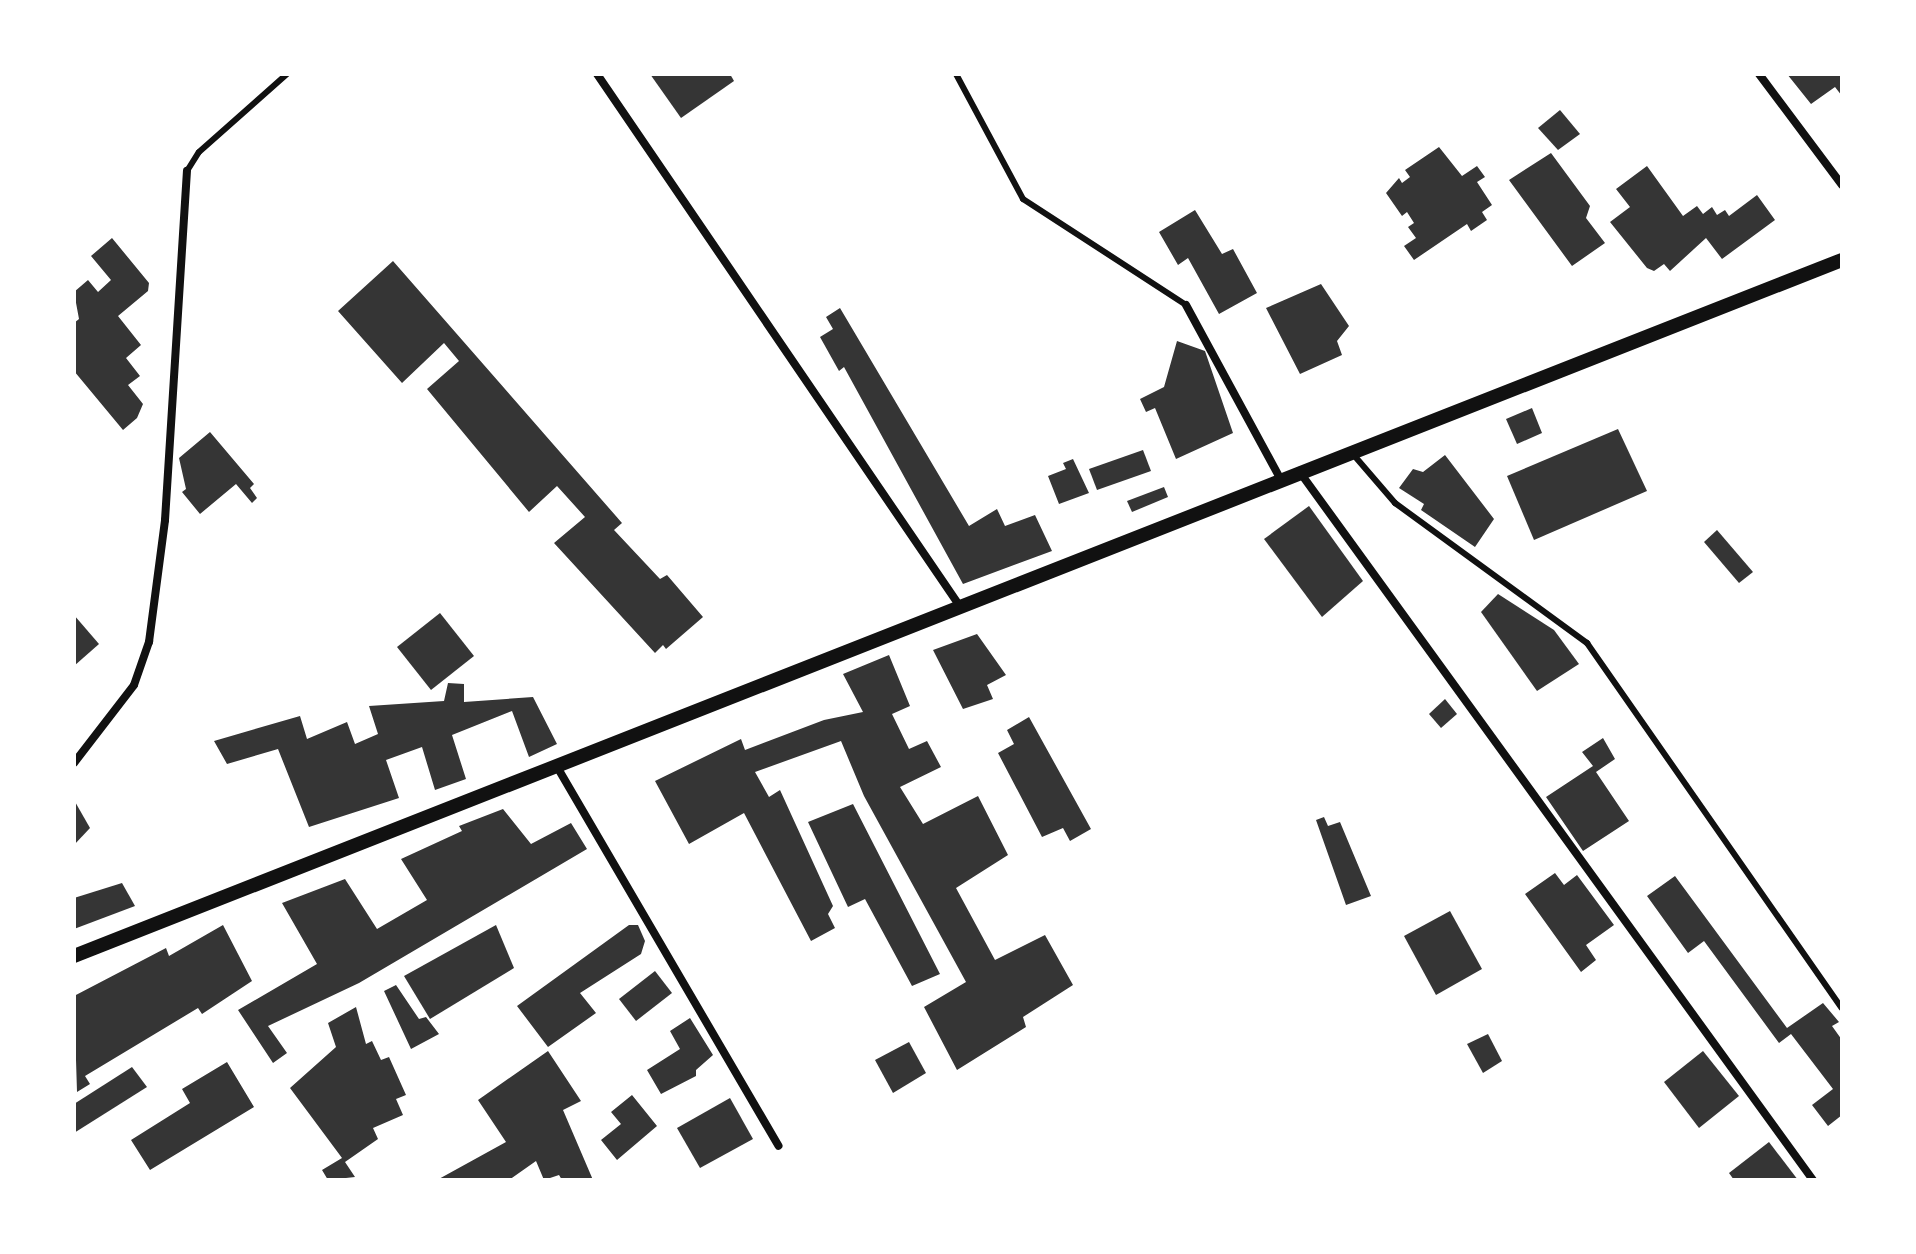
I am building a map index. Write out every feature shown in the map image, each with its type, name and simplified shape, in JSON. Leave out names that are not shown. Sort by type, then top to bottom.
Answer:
[{"type":"street","points":[[597,74],[959,605]]},
{"type":"street","points":[[1759,74],[1842,185]]},
{"type":"street","points":[[74,763],[134,685],[149,642],[165,520],[187,171]]},
{"type":"street","points":[[74,956],[1280,478],[1352,453],[1842,260]]},
{"type":"street","points":[[1186,305],[1280,478]]},
{"type":"street","points":[[1298,471],[1813,1180]]},
{"type":"street","points":[[555,765],[779,1146]]},
{"type":"lane","points":[[187,171],[199,152],[287,74]]},
{"type":"lane","points":[[956,74],[1023,199],[1186,305]]},
{"type":"lane","points":[[1352,453],[1395,503],[1587,643],[1842,1008]]},
{"type":"building","points":[[650,74],[730,74],[734,81],[681,118]]},
{"type":"building","points":[[1787,74],[1842,74],[1842,96],[1835,87],[1811,104]]},
{"type":"building","points":[[1560,110],[1580,134],[1558,150],[1538,128]]},
{"type":"building","points":[[1439,147],[1462,176],[1477,166],[1485,177],[1477,182],[1492,205],[1482,212],[1487,220],[1471,231],[1467,224],[1414,260],[1404,246],[1416,238],[1408,227],[1414,223],[1407,212],[1402,216],[1386,193],[1399,178],[1402,183],[1410,177],[1405,170]]},
{"type":"building","points":[[1551,153],[1590,206],[1586,218],[1605,243],[1572,266],[1509,180]]},
{"type":"building","points":[[1647,166],[1683,216],[1697,206],[1703,214],[1712,207],[1717,215],[1725,210],[1729,216],[1757,195],[1775,220],[1722,259],[1706,238],[1670,271],[1664,264],[1654,271],[1647,268],[1610,222],[1630,207],[1616,189]]},
{"type":"building","points":[[1195,210],[1222,254],[1233,249],[1257,293],[1219,314],[1188,258],[1178,265],[1159,232]]},
{"type":"building","points":[[112,238],[149,283],[148,291],[118,316],[141,345],[126,358],[140,376],[128,385],[143,404],[137,418],[123,430],[74,371],[74,323],[79,319],[74,292],[88,280],[98,292],[111,280],[91,256]]},
{"type":"building","points":[[393,261],[622,523],[614,530],[660,579],[667,575],[703,617],[666,649],[663,645],[655,653],[554,543],[585,517],[557,486],[529,512],[427,389],[459,361],[444,343],[402,383],[338,311]]},
{"type":"building","points":[[1321,284],[1349,326],[1337,341],[1342,355],[1300,374],[1266,308]]},
{"type":"building","points":[[840,308],[969,526],[997,509],[1005,526],[1035,515],[1052,551],[963,584],[844,367],[839,371],[820,337],[833,329],[826,317]]},
{"type":"building","points":[[1177,341],[1205,351],[1233,433],[1176,459],[1155,408],[1146,412],[1140,399],[1164,387]]},
{"type":"building","points":[[1532,408],[1542,433],[1517,444],[1506,419]]},
{"type":"building","points":[[1618,429],[1647,491],[1534,540],[1507,476]]},
{"type":"building","points":[[210,432],[254,484],[250,488],[257,498],[252,503],[236,484],[200,514],[182,492],[186,489],[179,458]]},
{"type":"building","points":[[1143,450],[1151,471],[1097,490],[1089,469]]},
{"type":"building","points":[[1445,455],[1494,519],[1475,547],[1421,510],[1424,504],[1399,488],[1413,469],[1423,472]]},
{"type":"building","points":[[1073,459],[1089,493],[1059,504],[1048,476],[1066,469],[1063,463]]},
{"type":"building","points":[[1164,487],[1168,497],[1132,512],[1127,501]]},
{"type":"building","points":[[1309,506],[1363,581],[1322,617],[1264,539]]},
{"type":"building","points":[[1717,530],[1753,572],[1739,583],[1704,542]]},
{"type":"building","points":[[1498,594],[1554,630],[1579,664],[1537,691],[1481,612]]},
{"type":"building","points":[[440,613],[474,656],[431,690],[397,647]]},
{"type":"building","points":[[74,615],[99,644],[74,666]]},
{"type":"building","points":[[977,634],[1006,675],[987,685],[993,699],[963,709],[933,650]]},
{"type":"building","points":[[889,655],[910,706],[892,714],[909,749],[927,741],[941,767],[900,787],[923,824],[978,796],[1008,855],[956,888],[995,960],[1045,935],[1073,985],[1023,1017],[1026,1027],[957,1070],[924,1007],[966,982],[864,796],[841,741],[755,772],[769,797],[780,790],[833,906],[828,914],[835,928],[811,941],[744,813],[689,844],[655,781],[741,739],[745,750],[824,720],[863,712],[843,674]]},
{"type":"building","points":[[448,683],[464,684],[464,702],[533,697],[557,744],[529,757],[512,711],[452,735],[466,779],[435,790],[422,747],[386,760],[399,798],[309,827],[278,749],[227,764],[214,741],[300,716],[307,739],[347,722],[355,744],[378,734],[369,706],[444,701]]},
{"type":"building","points":[[1445,699],[1457,714],[1441,728],[1429,714]]},
{"type":"building","points":[[1029,717],[1091,829],[1070,841],[1063,828],[1042,837],[998,753],[1014,744],[1007,730]]},
{"type":"building","points":[[1603,738],[1615,759],[1596,772],[1629,821],[1583,851],[1546,797],[1593,766],[1582,752]]},
{"type":"building","points":[[74,800],[90,828],[74,845]]},
{"type":"building","points":[[853,804],[940,974],[912,986],[865,899],[848,907],[808,822]]},
{"type":"building","points":[[503,809],[531,844],[571,823],[587,849],[359,983],[268,1026],[287,1053],[273,1063],[238,1010],[317,964],[282,903],[345,879],[377,929],[427,900],[401,859],[462,831],[459,826]]},
{"type":"building","points":[[1324,817],[1328,826],[1340,822],[1371,896],[1346,905],[1316,820]]},
{"type":"building","points":[[1555,873],[1564,885],[1577,875],[1614,925],[1586,945],[1596,960],[1581,972],[1525,894]]},
{"type":"building","points":[[1675,876],[1787,1028],[1823,1003],[1839,1022],[1832,1026],[1842,1040],[1842,1115],[1828,1126],[1812,1105],[1833,1089],[1791,1034],[1779,1043],[1704,941],[1688,953],[1647,896]]},
{"type":"building","points":[[122,883],[135,906],[74,929],[74,898]]},
{"type":"building","points":[[1450,911],[1482,969],[1436,995],[1404,936]]},
{"type":"building","points":[[223,925],[252,981],[202,1014],[198,1008],[85,1076],[90,1084],[77,1092],[74,996],[166,948],[169,956]]},
{"type":"building","points":[[496,925],[514,968],[430,1019],[404,976]]},
{"type":"building","points":[[629,925],[638,925],[645,941],[641,954],[580,993],[596,1013],[548,1047],[517,1006]]},
{"type":"building","points":[[655,971],[672,993],[636,1021],[619,999]]},
{"type":"building","points":[[396,985],[419,1019],[426,1017],[439,1034],[411,1049],[384,991]]},
{"type":"building","points":[[356,1007],[366,1044],[372,1041],[381,1060],[389,1057],[406,1095],[396,1099],[403,1115],[373,1128],[378,1139],[345,1162],[355,1177],[328,1180],[322,1170],[342,1158],[290,1088],[336,1047],[328,1023]]},
{"type":"building","points":[[690,1018],[713,1055],[696,1070],[696,1076],[661,1094],[647,1070],[680,1049],[670,1031]]},
{"type":"building","points":[[1488,1034],[1502,1061],[1483,1073],[1467,1044]]},
{"type":"building","points":[[909,1042],[926,1073],[893,1093],[875,1060]]},
{"type":"building","points":[[548,1051],[581,1101],[563,1110],[593,1180],[562,1180],[559,1175],[544,1180],[536,1161],[509,1180],[437,1180],[506,1142],[478,1100]]},
{"type":"building","points":[[1703,1051],[1739,1096],[1699,1128],[1664,1082]]},
{"type":"building","points":[[227,1062],[254,1107],[150,1170],[131,1140],[190,1103],[182,1089]]},
{"type":"building","points":[[132,1067],[147,1087],[74,1133],[74,1104]]},
{"type":"building","points":[[632,1095],[657,1126],[617,1160],[601,1140],[621,1124],[611,1112]]},
{"type":"building","points":[[730,1098],[753,1139],[700,1168],[677,1128]]},
{"type":"building","points":[[1769,1142],[1798,1180],[1734,1180],[1729,1173]]}]
